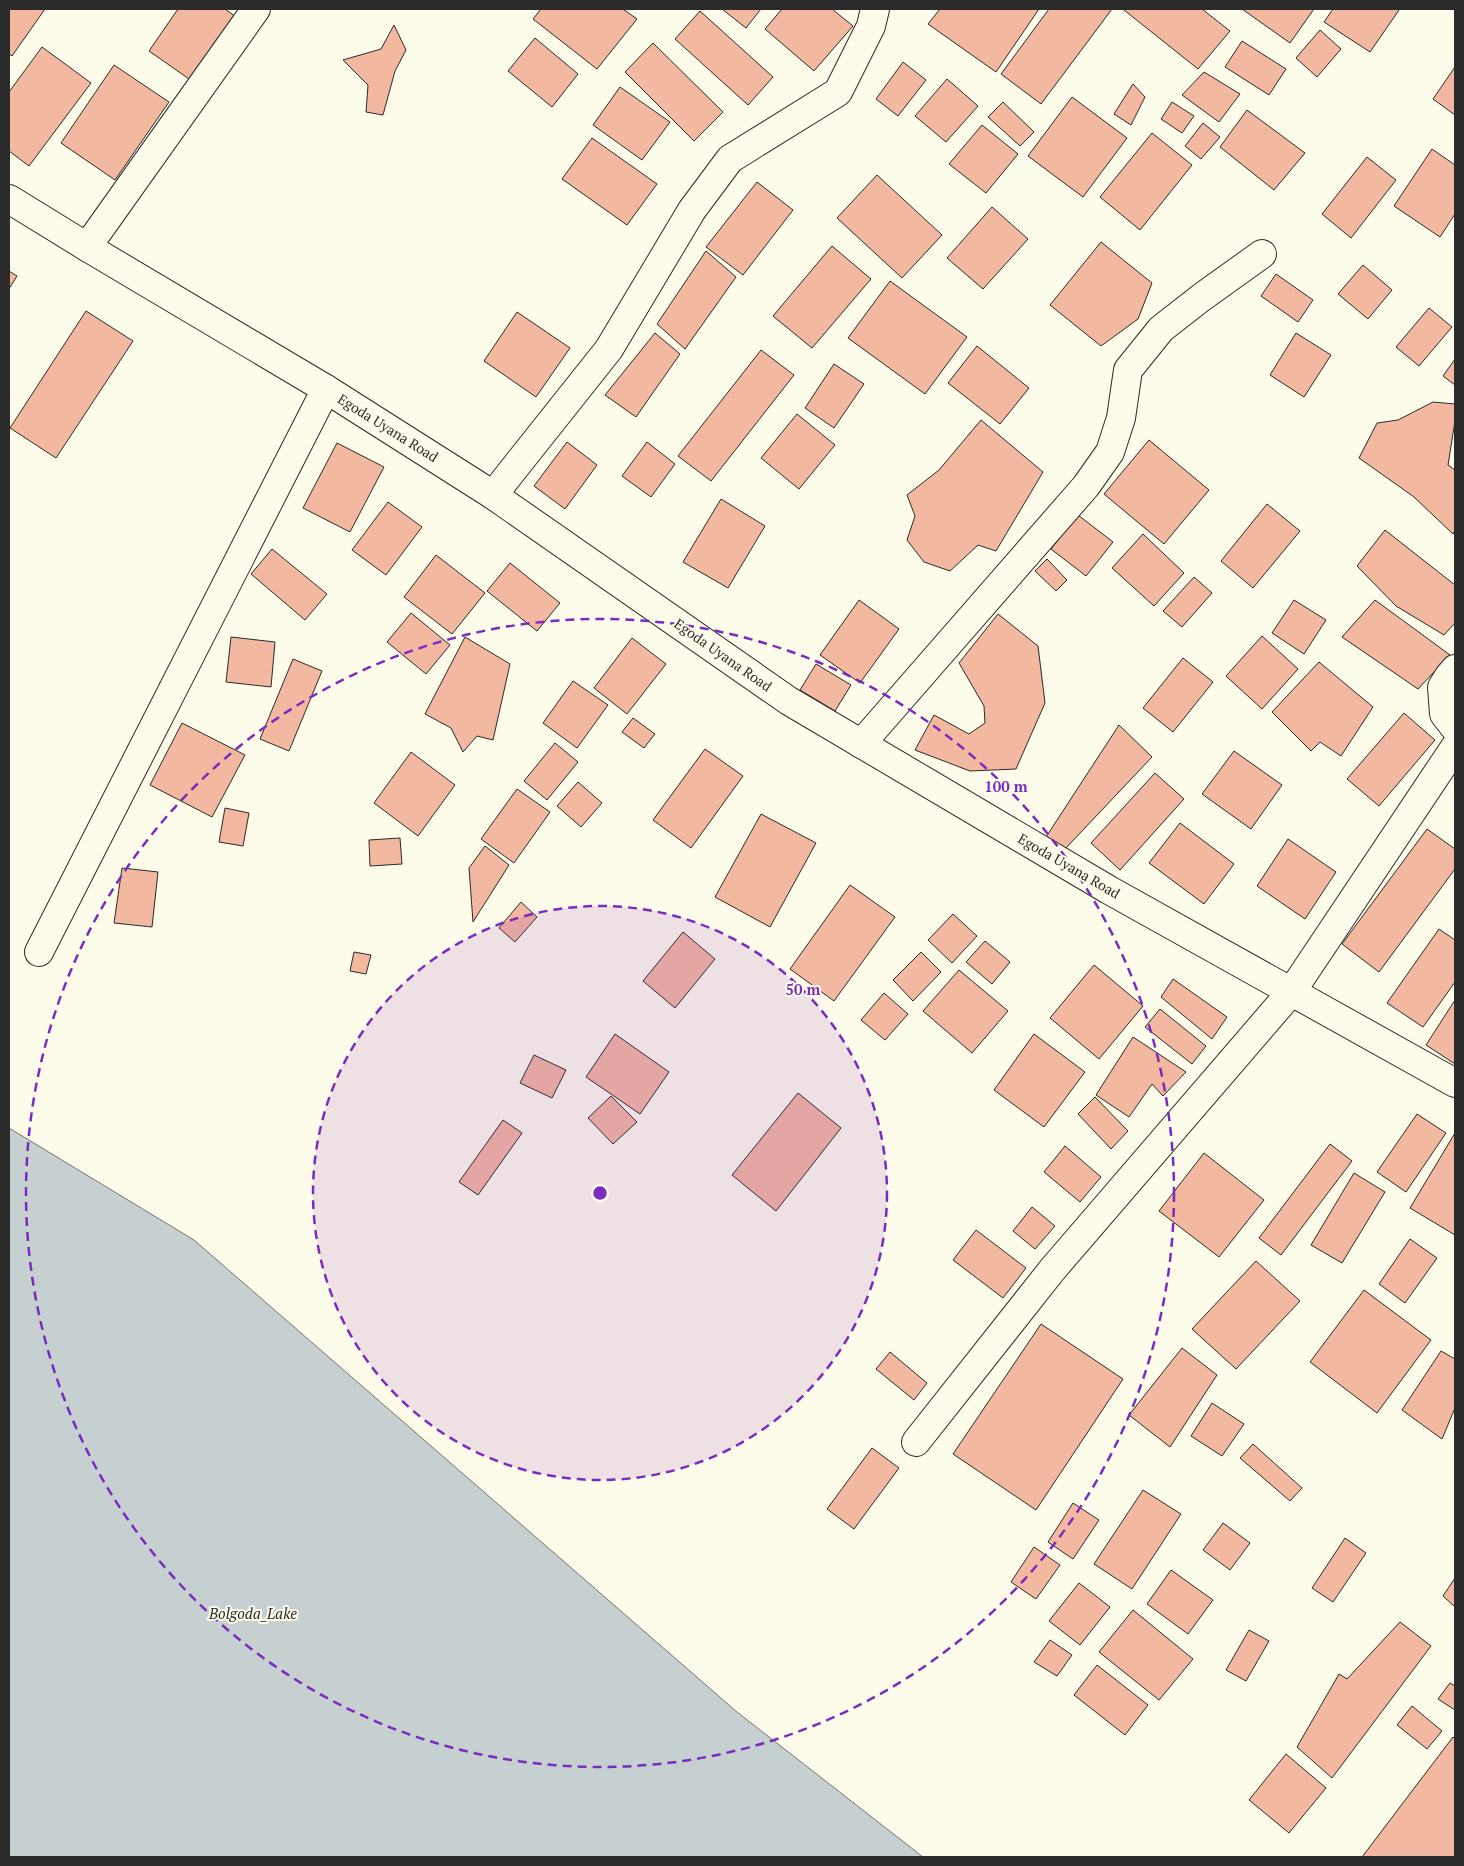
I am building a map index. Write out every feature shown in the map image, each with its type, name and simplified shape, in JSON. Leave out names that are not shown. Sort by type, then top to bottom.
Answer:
[{"type":"street","points":[[86,247],[256,9]]},
{"type":"street","points":[[494,495],[609,349],[692,210],[730,159],[838,92],[872,26],[875,9]]},
{"type":"street","name":"Egoda Uyana Road","points":[[9,199],[86,247],[326,389],[494,495],[789,701],[1109,890],[1455,1083]]},
{"type":"street","points":[[861,744],[1086,486],[1110,452],[1122,418],[1128,370],[1161,329],[1262,254]]},
{"type":"street","points":[[39,952],[326,389]]},
{"type":"street","points":[[1455,669],[1442,687],[1444,714],[1455,728]]},
{"type":"street","points":[[916,1442],[1052,1270],[1292,991],[1455,748]]},
{"type":"water","name":"Bolgoda_Lake","points":[[9,1128],[194,1240],[737,1712],[923,1857],[9,1857]]},
{"type":"building","points":[[9,9],[45,9],[12,56],[9,54]]},
{"type":"building","points":[[178,9],[225,9],[236,17],[192,81],[149,51]]},
{"type":"building","points":[[541,9],[623,9],[637,19],[597,69],[533,19]]},
{"type":"building","points":[[722,9],[761,9],[746,28]]},
{"type":"building","points":[[782,9],[832,9],[853,26],[814,71],[765,29]]},
{"type":"building","points":[[940,9],[1039,9],[996,72],[928,24]]},
{"type":"building","points":[[1049,9],[1112,9],[1041,104],[1001,74]]},
{"type":"building","points":[[1125,9],[1202,9],[1230,31],[1198,69]]},
{"type":"building","points":[[1242,9],[1314,9],[1290,43]]},
{"type":"building","points":[[1333,9],[1399,10],[1370,52],[1324,22]]},
{"type":"building","points":[[700,11],[773,77],[748,105],[675,39]]},
{"type":"building","points":[[394,25],[406,50],[395,71],[383,115],[366,112],[368,85],[343,60],[381,49]]},
{"type":"building","points":[[1320,30],[1341,49],[1317,77],[1296,58]]},
{"type":"building","points":[[535,38],[578,74],[552,107],[508,71]]},
{"type":"building","points":[[1242,41],[1286,69],[1269,95],[1225,67]]},
{"type":"building","points":[[653,43],[723,112],[694,141],[625,72]]},
{"type":"building","points":[[42,47],[91,83],[29,166],[9,151],[9,92]]},
{"type":"building","points":[[903,62],[926,80],[898,116],[876,99]]},
{"type":"building","points":[[114,65],[169,102],[115,180],[61,143]]},
{"type":"building","points":[[1455,67],[1455,115],[1433,99]]},
{"type":"building","points":[[1204,72],[1240,94],[1219,122],[1182,95]]},
{"type":"building","points":[[947,79],[978,106],[946,142],[915,116]]},
{"type":"building","points":[[1133,84],[1145,97],[1131,125],[1114,114]]},
{"type":"building","points":[[620,87],[670,122],[642,160],[593,125]]},
{"type":"building","points":[[1072,97],[1127,138],[1083,197],[1028,156]]},
{"type":"building","points":[[1003,102],[1034,132],[1020,146],[988,117]]},
{"type":"building","points":[[1172,102],[1194,116],[1182,133],[1161,119]]},
{"type":"building","points":[[1247,110],[1305,153],[1274,190],[1220,147]]},
{"type":"building","points":[[1203,123],[1220,137],[1201,159],[1185,146]]},
{"type":"building","points":[[982,125],[1018,154],[986,193],[949,164]]},
{"type":"building","points":[[1152,133],[1192,165],[1140,230],[1100,197]]},
{"type":"building","points":[[592,138],[657,184],[627,225],[562,179]]},
{"type":"building","points":[[1432,149],[1455,165],[1455,214],[1440,237],[1394,206]]},
{"type":"building","points":[[1367,157],[1396,180],[1351,238],[1322,214]]},
{"type":"building","points":[[877,175],[942,235],[902,278],[837,218]]},
{"type":"building","points":[[757,182],[793,210],[743,275],[706,247]]},
{"type":"building","points":[[992,207],[1028,239],[983,289],[947,258]]},
{"type":"building","points":[[1101,242],[1152,283],[1138,319],[1101,346],[1050,305]]},
{"type":"building","points":[[832,246],[871,279],[812,348],[773,316]]},
{"type":"building","points":[[706,251],[736,277],[685,349],[657,324]]},
{"type":"building","points":[[1363,265],[1392,290],[1368,319],[1338,294]]},
{"type":"building","points":[[9,271],[17,276],[9,289]]},
{"type":"building","points":[[1276,274],[1313,300],[1298,322],[1261,296]]},
{"type":"building","points":[[890,281],[967,337],[925,394],[848,338]]},
{"type":"building","points":[[1429,308],[1452,327],[1419,366],[1396,347]]},
{"type":"building","points":[[86,311],[133,341],[56,458],[10,428]]},
{"type":"building","points":[[517,312],[570,348],[536,397],[484,361]]},
{"type":"building","points":[[655,333],[680,354],[636,417],[605,395]]},
{"type":"building","points":[[1296,333],[1331,355],[1304,397],[1270,375]]},
{"type":"building","points":[[977,346],[1029,388],[1000,424],[948,383]]},
{"type":"building","points":[[761,350],[794,375],[711,481],[678,456]]},
{"type":"building","points":[[1455,359],[1455,385],[1443,376]]},
{"type":"building","points":[[834,364],[864,384],[834,428],[805,408]]},
{"type":"building","points":[[1433,402],[1455,404],[1455,421],[1448,465],[1455,470],[1455,530],[1453,534],[1414,497],[1359,458],[1377,423],[1398,420]]},
{"type":"building","points":[[797,414],[835,445],[799,489],[761,458]]},
{"type":"building","points":[[981,420],[1043,472],[996,551],[978,545],[950,571],[924,562],[907,540],[915,516],[907,495],[939,470]]},
{"type":"building","points":[[1149,440],[1209,490],[1164,544],[1104,494]]},
{"type":"building","points":[[567,442],[597,465],[565,509],[534,486]]},
{"type":"building","points":[[647,442],[675,464],[651,497],[622,476]]},
{"type":"building","points":[[337,443],[384,467],[350,532],[303,508]]},
{"type":"building","points":[[721,499],[765,526],[728,588],[683,562]]},
{"type":"building","points":[[388,502],[422,527],[386,575],[352,550]]},
{"type":"building","points":[[1267,504],[1300,531],[1253,588],[1221,561]]},
{"type":"building","points":[[1078,515],[1113,542],[1086,576],[1051,549]]},
{"type":"building","points":[[1385,530],[1455,585],[1455,623],[1444,635],[1396,606],[1357,566]]},
{"type":"building","points":[[1143,534],[1184,573],[1154,606],[1112,568]]},
{"type":"building","points":[[272,549],[327,594],[305,620],[251,574]]},
{"type":"building","points":[[436,555],[485,593],[452,634],[404,597]]},
{"type":"building","points":[[1047,559],[1067,580],[1056,591],[1035,571]]},
{"type":"building","points":[[510,563],[560,603],[537,631],[487,591]]},
{"type":"building","points":[[1194,577],[1212,593],[1182,627],[1163,611]]},
{"type":"building","points":[[859,600],[899,629],[860,683],[820,655]]},
{"type":"building","points":[[1294,600],[1326,620],[1304,654],[1272,633]]},
{"type":"building","points":[[1375,600],[1450,655],[1418,689],[1342,637]]},
{"type":"building","points":[[411,613],[450,645],[426,674],[387,642]]},
{"type":"building","points":[[998,614],[1038,646],[1045,703],[1016,769],[970,771],[915,750],[934,715],[969,734],[985,723],[984,706],[959,663]]},
{"type":"building","points":[[1262,636],[1298,669],[1262,709],[1226,676]]},
{"type":"building","points":[[231,637],[275,642],[271,687],[226,682]]},
{"type":"building","points":[[465,637],[510,664],[493,740],[477,736],[463,752],[451,728],[425,714]]},
{"type":"building","points":[[632,638],[666,664],[627,714],[594,688]]},
{"type":"building","points":[[1183,658],[1213,682],[1173,732],[1143,708]]},
{"type":"building","points":[[293,659],[322,671],[289,751],[260,739]]},
{"type":"building","points":[[1319,662],[1373,707],[1341,756],[1320,742],[1311,751],[1272,712]]},
{"type":"building","points":[[816,664],[851,685],[835,711],[800,690]]},
{"type":"building","points":[[573,681],[608,705],[577,748],[543,723]]},
{"type":"building","points":[[1404,713],[1435,740],[1379,806],[1347,779]]},
{"type":"building","points":[[633,718],[655,734],[644,748],[622,732]]},
{"type":"building","points":[[182,723],[245,755],[212,817],[150,785]]},
{"type":"building","points":[[1119,725],[1152,757],[1065,849],[1046,837]]},
{"type":"building","points":[[555,743],[578,762],[547,800],[524,781]]},
{"type":"building","points":[[705,749],[743,776],[691,848],[653,820]]},
{"type":"building","points":[[1234,751],[1282,785],[1251,829],[1202,794]]},
{"type":"building","points":[[411,752],[455,785],[418,836],[374,803]]},
{"type":"building","points":[[1155,773],[1184,799],[1120,870],[1091,843]]},
{"type":"building","points":[[578,782],[602,803],[581,827],[557,806]]},
{"type":"building","points":[[517,789],[550,812],[514,863],[481,839]]},
{"type":"building","points":[[225,808],[249,813],[243,846],[219,842]]},
{"type":"building","points":[[761,814],[816,843],[770,927],[715,897]]},
{"type":"building","points":[[1180,823],[1234,864],[1204,904],[1149,863]]},
{"type":"building","points":[[1427,829],[1455,849],[1455,869],[1379,972],[1342,944]]},
{"type":"building","points":[[400,838],[402,864],[370,866],[369,840]]},
{"type":"building","points":[[1288,839],[1336,872],[1305,919],[1257,886]]},
{"type":"building","points":[[485,846],[509,865],[473,922],[469,868]]},
{"type":"building","points":[[122,868],[158,872],[152,927],[114,923]]},
{"type":"building","points":[[850,885],[895,917],[834,1001],[790,969]]},
{"type":"building","points":[[521,902],[537,917],[515,942],[499,928]]},
{"type":"building","points":[[953,914],[977,936],[952,963],[928,940]]},
{"type":"building","points":[[1439,929],[1455,940],[1455,982],[1423,1027],[1387,1003]]},
{"type":"building","points":[[683,932],[715,959],[675,1008],[643,981]]},
{"type":"building","points":[[985,941],[1010,962],[992,984],[966,962]]},
{"type":"building","points":[[354,952],[371,955],[366,974],[350,971]]},
{"type":"building","points":[[921,952],[941,972],[913,1001],[893,980]]},
{"type":"building","points":[[1094,965],[1143,1006],[1099,1059],[1050,1018]]},
{"type":"building","points":[[959,970],[1008,1011],[972,1053],[923,1011]]},
{"type":"building","points":[[1173,979],[1227,1017],[1212,1039],[1161,997]]},
{"type":"building","points":[[884,993],[908,1014],[885,1040],[861,1020]]},
{"type":"building","points":[[1455,1000],[1455,1064],[1426,1045]]},
{"type":"building","points":[[1160,1009],[1206,1046],[1192,1064],[1145,1027]]},
{"type":"building","points":[[615,1034],[669,1072],[640,1114],[586,1077]]},
{"type":"building","points":[[1034,1034],[1085,1072],[1044,1127],[994,1090]]},
{"type":"building","points":[[1133,1037],[1186,1072],[1163,1096],[1152,1084],[1129,1117],[1096,1095]]},
{"type":"building","points":[[534,1055],[566,1070],[552,1098],[520,1083]]},
{"type":"building","points":[[798,1093],[841,1128],[776,1211],[732,1175]]},
{"type":"building","points":[[611,1096],[637,1122],[613,1144],[588,1118]]},
{"type":"building","points":[[1095,1097],[1128,1131],[1111,1149],[1078,1114]]},
{"type":"building","points":[[1417,1114],[1446,1133],[1406,1192],[1377,1172]]},
{"type":"building","points":[[503,1120],[522,1133],[478,1195],[459,1182]]},
{"type":"building","points":[[1455,1133],[1455,1235],[1410,1208]]},
{"type":"building","points":[[1330,1144],[1352,1161],[1281,1255],[1259,1238]]},
{"type":"building","points":[[1065,1146],[1101,1177],[1080,1202],[1044,1172]]},
{"type":"building","points":[[1204,1153],[1264,1200],[1219,1257],[1159,1211]]},
{"type":"building","points":[[1354,1173],[1385,1192],[1342,1263],[1311,1245]]},
{"type":"building","points":[[1032,1207],[1055,1226],[1035,1249],[1013,1231]]},
{"type":"building","points":[[976,1230],[1026,1268],[1003,1298],[953,1260]]},
{"type":"building","points":[[1410,1239],[1437,1258],[1405,1303],[1379,1284]]},
{"type":"building","points":[[1256,1261],[1300,1301],[1236,1369],[1192,1329]]},
{"type":"building","points":[[1364,1290],[1431,1340],[1377,1413],[1310,1362]]},
{"type":"building","points":[[1041,1324],[1123,1379],[1036,1510],[953,1454]]},
{"type":"building","points":[[1182,1348],[1217,1375],[1170,1447],[1129,1415]]},
{"type":"building","points":[[1441,1351],[1455,1359],[1455,1408],[1442,1439],[1402,1410]]},
{"type":"building","points":[[890,1352],[927,1383],[914,1400],[876,1369]]},
{"type":"building","points":[[1212,1403],[1244,1424],[1222,1456],[1191,1436]]},
{"type":"building","points":[[1253,1444],[1302,1488],[1290,1501],[1240,1458]]},
{"type":"building","points":[[872,1448],[899,1468],[854,1529],[827,1509]]},
{"type":"building","points":[[1143,1490],[1181,1514],[1132,1589],[1094,1564]]},
{"type":"building","points":[[1073,1503],[1099,1520],[1073,1559],[1048,1542]]},
{"type":"building","points":[[1223,1523],[1250,1543],[1230,1570],[1203,1550]]},
{"type":"building","points":[[1345,1538],[1366,1553],[1333,1602],[1312,1588]]},
{"type":"building","points":[[1034,1547],[1060,1565],[1036,1599],[1011,1582]]},
{"type":"building","points":[[1171,1570],[1213,1600],[1188,1634],[1147,1604]]},
{"type":"building","points":[[1455,1578],[1455,1607],[1443,1596]]},
{"type":"building","points":[[1079,1583],[1110,1607],[1080,1645],[1049,1621]]},
{"type":"building","points":[[1133,1610],[1193,1659],[1159,1700],[1099,1652]]},
{"type":"building","points":[[1400,1622],[1431,1646],[1332,1778],[1297,1747],[1339,1674],[1347,1679]]},
{"type":"building","points":[[1249,1630],[1269,1641],[1246,1681],[1226,1670]]},
{"type":"building","points":[[1050,1640],[1072,1655],[1057,1676],[1034,1662]]},
{"type":"building","points":[[1097,1665],[1148,1705],[1125,1735],[1074,1695]]},
{"type":"building","points":[[1450,1683],[1455,1686],[1455,1710],[1438,1699]]},
{"type":"building","points":[[1412,1706],[1442,1731],[1427,1749],[1397,1725]]},
{"type":"building","points":[[1453,1737],[1455,1739],[1455,1857],[1362,1857]]},
{"type":"building","points":[[1286,1754],[1326,1788],[1289,1833],[1249,1800]]}]
